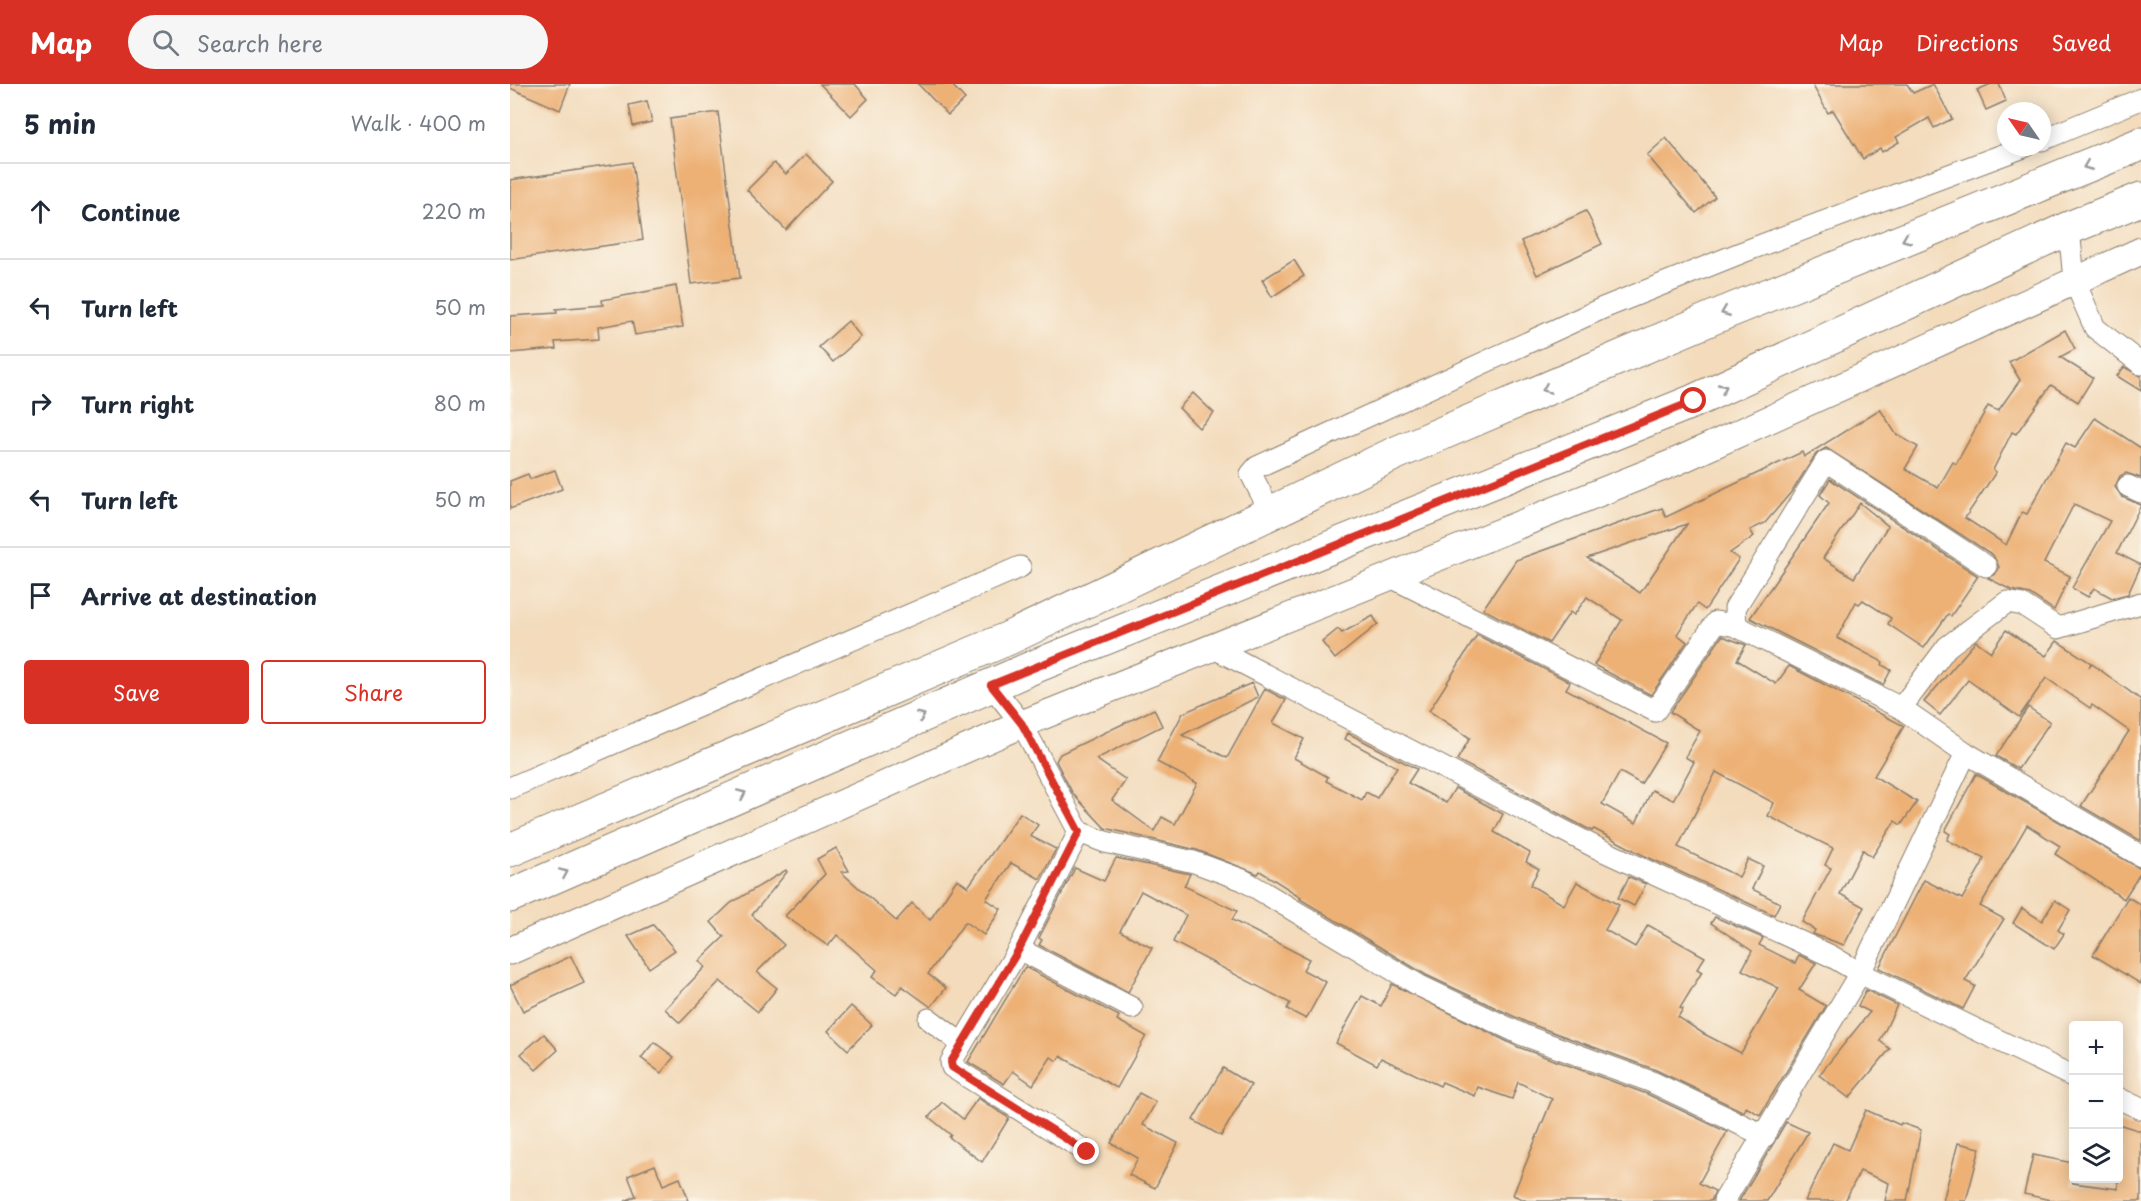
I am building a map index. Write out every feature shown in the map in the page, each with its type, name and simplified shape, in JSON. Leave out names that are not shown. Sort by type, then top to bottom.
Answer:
[{"type":"main road","points":[[510,850],[1009,638],[1396,453],[1706,320],[2141,144]]},
{"type":"main road","points":[[510,896],[991,685],[1694,401],[2069,228],[2141,199]]},
{"type":"street","points":[[2051,136],[2141,99]]},
{"type":"street","points":[[1272,513],[1251,474],[1257,467],[1603,308],[1743,252],[2000,156]]},
{"type":"street","points":[[2069,228],[2074,280],[2096,328],[2141,364]]},
{"type":"street","points":[[510,951],[1022,724],[1673,463],[2141,251]]},
{"type":"street","points":[[1736,626],[1735,608],[1826,461],[1986,566]]},
{"type":"street","points":[[510,788],[1020,567]]},
{"type":"street","points":[[1389,576],[1655,711],[1716,622],[1736,626],[1901,708],[1966,753],[2141,856]]},
{"type":"street","points":[[1901,708],[1947,647],[2007,602],[2023,604],[2058,628],[2141,603]]},
{"type":"street","points":[[1212,647],[1595,847],[1831,956],[1860,973],[2069,1075]]},
{"type":"street","points":[[991,685],[1022,724],[1079,832],[1105,842],[1194,862],[1243,880],[1419,986],[1523,1035],[1652,1082],[1765,1136]]},
{"type":"street","points":[[1732,1198],[1765,1136],[1860,973],[1966,753]]},
{"type":"street","points":[[1079,832],[1019,949],[951,1062],[952,1067],[1087,1152]]},
{"type":"street","points":[[1019,949],[1132,1008]]},
{"type":"street","points":[[928,1019],[962,1044]]},
{"type":"street","points":[[2123,1100],[2141,1109]]},
{"type":"building","points":[[510,84],[570,84],[560,110],[510,88]]},
{"type":"building","points":[[820,84],[855,84],[868,99],[851,116]]},
{"type":"building","points":[[918,84],[951,84],[965,99],[948,115]]},
{"type":"building","points":[[1812,84],[1907,84],[1913,93],[1933,84],[1952,119],[1934,128],[1929,118],[1896,137],[1899,142],[1882,152],[1880,148],[1863,159],[1833,110],[1828,113]]},
{"type":"building","points":[[1991,84],[1999,84],[2006,101],[1997,102],[1997,105],[1986,110],[1977,90]]},
{"type":"building","points":[[647,101],[652,122],[633,126],[629,105]]},
{"type":"building","points":[[718,112],[740,278],[691,284],[670,119]]},
{"type":"building","points":[[1666,138],[1715,197],[1696,213],[1647,155]]},
{"type":"building","points":[[806,154],[832,181],[786,230],[747,190],[774,163],[786,174]]},
{"type":"building","points":[[632,162],[643,240],[510,260],[510,180]]},
{"type":"building","points":[[1586,211],[1602,244],[1537,275],[1521,241]]},
{"type":"building","points":[[1294,260],[1304,276],[1272,297],[1262,280]]},
{"type":"building","points":[[676,286],[683,327],[635,335],[632,321],[598,327],[599,339],[555,342],[556,349],[510,353],[510,316],[557,313],[556,309],[603,305],[602,300]]},
{"type":"building","points":[[848,321],[861,337],[833,362],[819,347]]},
{"type":"building","points":[[2065,330],[2075,349],[2060,357],[2093,378],[2078,402],[2051,385],[2016,434],[2012,432],[1993,470],[1996,472],[1965,518],[2006,545],[2022,512],[2027,514],[2066,443],[2075,448],[2095,418],[2141,448],[2141,478],[2126,473],[2120,476],[2115,487],[2122,497],[2141,505],[2117,553],[2141,565],[2128,594],[2112,598],[2094,588],[2088,597],[2072,588],[2110,521],[2074,504],[2044,563],[2070,576],[2054,610],[2030,594],[2011,590],[1988,578],[1996,573],[1999,567],[1993,555],[1826,448],[1816,454],[1793,490],[1765,523],[1750,530],[1754,536],[1730,553],[1739,559],[1705,610],[1697,604],[1677,634],[1687,642],[1651,695],[1594,665],[1622,620],[1587,597],[1574,615],[1570,612],[1549,643],[1483,609],[1516,560],[1662,508],[1666,517],[1802,452],[1804,457],[1880,409],[1896,434],[1918,447],[1905,469],[1938,488],[1953,462],[1956,464],[1988,406],[1998,411],[2020,380],[2009,362]],"holes":[[[1687,524],[1640,593],[1587,558]]]},
{"type":"building","points":[[2124,367],[2141,376],[2141,391],[2117,376]]},
{"type":"building","points":[[1193,393],[1214,413],[1199,428],[1179,408]]},
{"type":"building","points":[[555,470],[562,489],[510,509],[510,481],[528,474],[530,479]]},
{"type":"building","points":[[1830,479],[1978,576],[1951,616],[1948,614],[1924,648],[1888,624],[1891,618],[1863,600],[1859,604],[1856,602],[1837,638],[1883,662],[1882,665],[1891,670],[1883,685],[1750,618],[1829,503],[1820,495]],"holes":[[[1860,503],[1888,526],[1854,578],[1823,558]]]},
{"type":"building","points":[[1373,616],[1378,624],[1335,659],[1322,642],[1338,629],[1342,633]]},
{"type":"building","points":[[2006,630],[2046,656],[2057,641],[2091,663],[2089,667],[2092,664],[2141,700],[2141,841],[2081,806],[2129,731],[2092,705],[2090,708],[2046,678],[2019,717],[1968,680],[1940,715],[1924,702],[1976,641],[1991,652]]},
{"type":"building","points":[[1477,635],[1570,682],[1566,689],[1666,743],[1641,784],[1620,772],[1602,804],[1636,823],[1652,790],[1673,800],[1694,762],[1685,757],[1700,731],[1670,712],[1722,636],[1746,645],[1737,660],[1776,684],[1789,666],[1904,726],[1874,776],[1917,802],[1901,825],[1895,821],[1872,857],[1863,850],[1840,894],[1864,907],[1844,945],[1813,934],[1815,930],[1802,922],[1831,868],[1825,865],[1833,848],[1768,816],[1774,803],[1716,772],[1678,847],[1739,877],[1748,859],[1763,866],[1752,889],[1780,903],[1774,915],[1641,854],[1594,829],[1592,831],[1457,760],[1470,738],[1429,711]]},
{"type":"building","points":[[1252,683],[1258,697],[1182,735],[1227,758],[1265,689],[1286,700],[1273,723],[1304,739],[1294,758],[1328,777],[1326,781],[1362,800],[1366,792],[1377,798],[1397,767],[1345,739],[1348,733],[1417,769],[1408,783],[1446,803],[1455,788],[1503,814],[1494,832],[1530,853],[1526,862],[1539,869],[1530,885],[1564,905],[1577,882],[1619,905],[1605,930],[1635,947],[1648,925],[1705,957],[1697,969],[1702,972],[1680,1008],[1683,1009],[1678,1017],[1704,1034],[1741,1053],[1779,988],[1742,970],[1752,951],[1711,923],[1715,917],[1763,938],[1759,945],[1795,963],[1799,955],[1816,963],[1799,990],[1826,1006],[1760,1115],[1746,1107],[1744,1112],[1656,1070],[1528,1023],[1426,975],[1300,899],[1301,897],[1260,871],[1258,874],[1197,850],[1105,828],[1073,794],[1056,761],[1060,754],[1154,709],[1162,726],[1096,759],[1126,780],[1112,800],[1154,831],[1162,817],[1175,824],[1197,783],[1157,762],[1183,713]]},
{"type":"building","points":[[2028,707],[2050,722],[2018,769],[1996,756]]},
{"type":"building","points":[[1976,774],[2141,869],[2141,872],[2124,899],[2055,854],[2060,846],[2027,825],[1980,906],[2004,919],[1965,981],[1975,986],[1963,1009],[1879,968],[1924,880],[1962,899],[1982,864],[1984,858],[1947,840],[1950,834],[1945,831]]},
{"type":"building","points":[[1020,813],[1038,825],[1030,836],[1056,849],[1040,879],[1011,863],[986,899],[1001,909],[984,935],[965,922],[928,974],[946,988],[931,1007],[902,986],[896,994],[872,977],[877,970],[837,935],[828,946],[785,916],[825,874],[817,859],[836,848],[849,871],[841,872],[896,921],[912,903],[930,920],[957,879],[968,887]]},
{"type":"building","points":[[1116,858],[1190,874],[1184,886],[1237,911],[1232,920],[1309,959],[1303,970],[1326,982],[1306,1019],[1287,1009],[1290,1003],[1173,942],[1186,915],[1141,891],[1120,931],[1152,948],[1128,992],[1039,945],[1042,940],[1039,938],[1075,868],[1104,881]]},
{"type":"building","points":[[786,870],[787,872],[752,915],[784,945],[757,972],[777,988],[758,1012],[720,981],[680,1023],[665,1009],[705,967],[699,961],[724,937],[711,922],[731,903]]},
{"type":"building","points":[[1629,877],[1646,884],[1634,906],[1618,898]]},
{"type":"building","points":[[2128,897],[2141,905],[2141,984],[2093,955]]},
{"type":"building","points":[[2055,900],[2070,910],[2058,930],[2064,934],[2054,949],[2013,923],[2022,908],[2042,921]]},
{"type":"building","points":[[653,925],[675,950],[649,968],[628,936]]},
{"type":"building","points":[[571,956],[584,983],[523,1011],[510,985]]},
{"type":"building","points":[[1025,967],[1119,1016],[1117,1020],[1146,1036],[1117,1088],[1060,1056],[1057,1061],[1051,1057],[1033,1085],[1013,1071],[1004,1084],[968,1062]]},
{"type":"building","points":[[1392,984],[1518,1047],[1647,1094],[1727,1132],[1699,1183],[1715,1191],[1711,1201],[1527,1201],[1513,1195],[1552,1099],[1518,1082],[1512,1099],[1478,1087],[1475,1096],[1442,1082],[1440,1086],[1381,1058],[1377,1065],[1336,1043],[1362,996],[1381,1006]]},
{"type":"building","points":[[1866,990],[1897,1005],[1880,1041],[1890,1049],[1849,1098],[1819,1075],[1870,1012],[1858,1006]]},
{"type":"building","points":[[851,1006],[872,1025],[848,1050],[828,1031]]},
{"type":"building","points":[[544,1034],[558,1050],[536,1070],[521,1054]]},
{"type":"building","points":[[654,1042],[674,1057],[661,1073],[641,1058]]},
{"type":"building","points":[[1223,1068],[1251,1085],[1221,1136],[1193,1120]]},
{"type":"building","points":[[1139,1093],[1156,1102],[1143,1125],[1178,1143],[1155,1188],[1129,1175],[1138,1158],[1111,1143]]},
{"type":"building","points":[[978,1098],[1009,1118],[982,1162],[949,1137],[951,1135],[929,1117],[942,1102],[963,1119]]},
{"type":"building","points":[[1866,1110],[1900,1125],[1901,1123],[1921,1130],[1907,1201],[1885,1201],[1889,1183],[1860,1171],[1845,1201],[1805,1201],[1833,1143],[1848,1150]]},
{"type":"building","points":[[1786,1122],[1808,1132],[1767,1201],[1739,1201]]},
{"type":"building","points":[[2123,1126],[2141,1131],[2141,1201],[2055,1201],[2024,1194],[2033,1155],[2069,1162],[2069,1183],[2118,1189],[2118,1183],[2123,1183]]},
{"type":"building","points":[[1958,1143],[1980,1148],[1966,1201],[1943,1201]]},
{"type":"building","points":[[655,1165],[663,1185],[680,1178],[689,1201],[625,1201],[636,1196],[628,1176]]},
{"type":"route","points":[[1087,1152],[952,1067],[951,1062],[1019,949],[1079,832],[1022,724],[991,685],[1694,401]]}]
